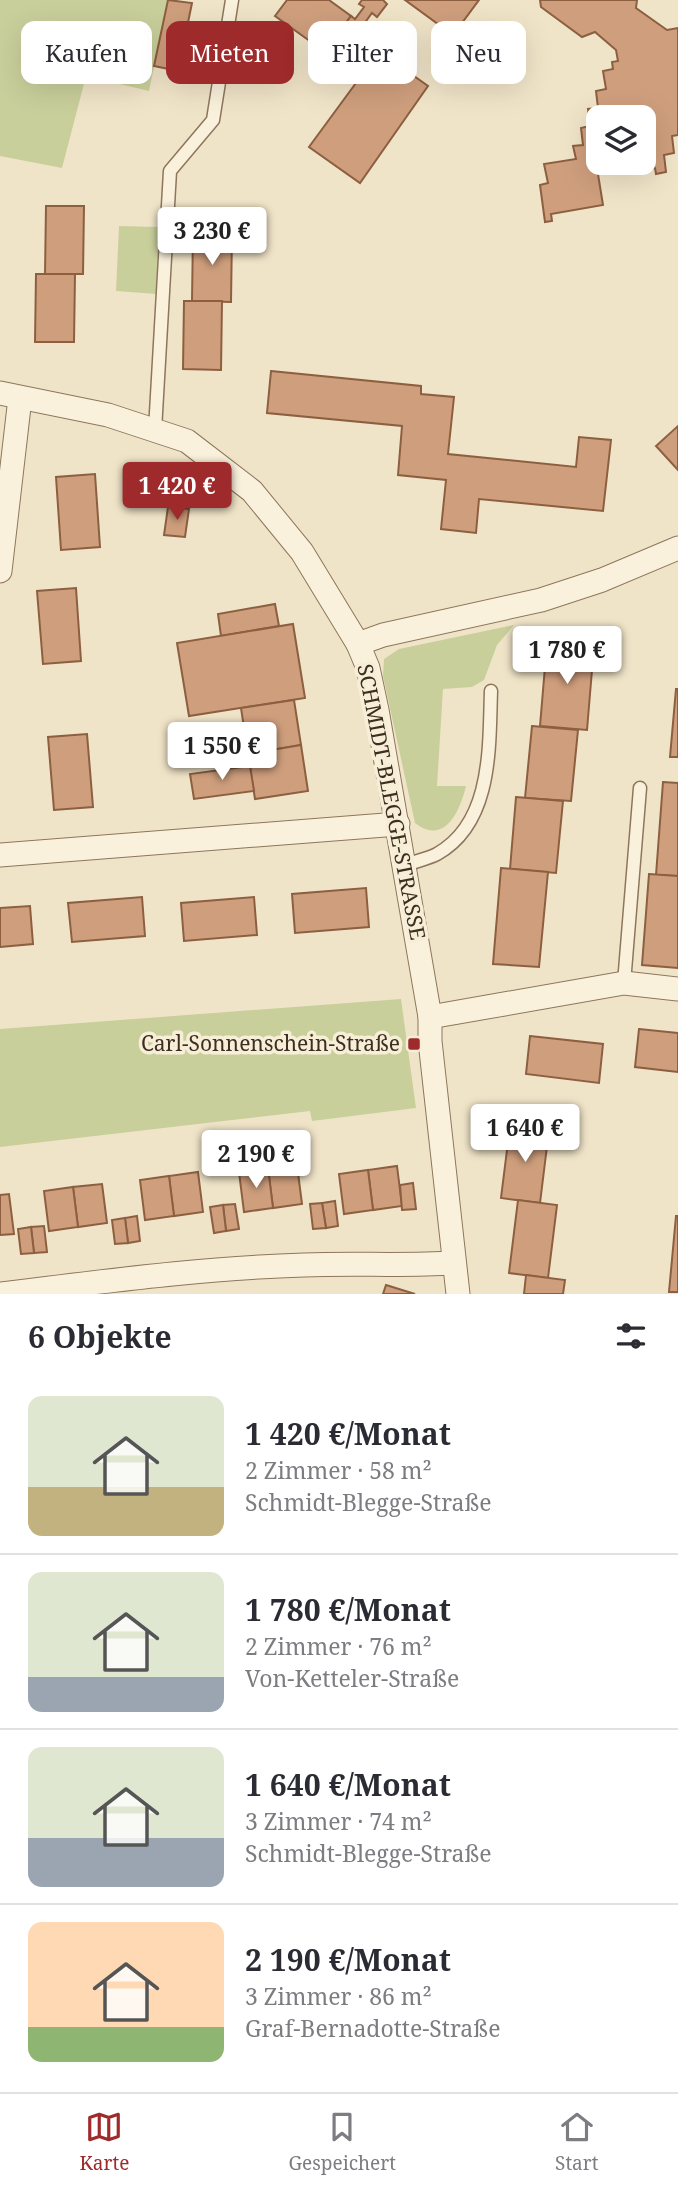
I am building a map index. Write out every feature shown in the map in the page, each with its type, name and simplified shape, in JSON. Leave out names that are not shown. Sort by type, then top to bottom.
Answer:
[{"type":"street","name":"SCHMIDT-BLEGGE-STRASSE","points":[[10,395],[108,415],[187,441],[252,491],[302,552],[358,644],[368,668],[406,864],[430,1017],[430,1041],[458,1294]]},
{"type":"street","points":[[0,571],[10,395]]},
{"type":"street","points":[[358,644],[383,635],[541,600],[602,580],[678,548]]},
{"type":"street","points":[[0,855],[398,824]]},
{"type":"street","points":[[430,1017],[624,983],[678,989]]},
{"type":"street","points":[[0,1294],[252,1268],[306,1265],[393,1267],[454,1262]]},
{"type":"lane","points":[[155,430],[170,171],[213,120],[232,0]]},
{"type":"lane","points":[[406,864],[436,854],[455,840],[474,817],[487,758],[491,691]]},
{"type":"lane","points":[[624,983],[640,788]]},
{"type":"green space","points":[[0,0],[168,0],[152,77],[152,21],[21,21],[21,84],[84,84],[62,168],[0,156]]},
{"type":"green space","points":[[120,84],[150,84],[149,91]]},
{"type":"green space","points":[[119,226],[159,227],[156,294],[116,291]]},
{"type":"green space","points":[[514,625],[497,645],[484,680],[472,687],[443,689],[437,786],[466,786],[460,806],[449,822],[443,828],[426,829],[415,823],[383,676],[384,659],[399,649]]},
{"type":"green space","points":[[401,999],[416,1108],[312,1121],[310,1111],[0,1147],[0,1029]]},
{"type":"building","points":[[168,0],[192,3],[188,21],[166,21],[166,68],[154,66]]},
{"type":"building","points":[[287,0],[329,0],[351,16],[347,21],[308,21],[308,40],[294,30],[294,21],[282,21],[275,16]]},
{"type":"building","points":[[362,0],[383,0],[387,4],[377,17],[372,13],[366,21],[347,21],[351,16],[355,19],[364,7],[359,4]]},
{"type":"building","points":[[405,0],[479,0],[463,21],[434,21]]},
{"type":"building","points":[[540,0],[637,0],[636,8],[667,30],[678,28],[678,135],[672,136],[674,153],[664,155],[666,172],[656,174],[656,105],[598,105],[596,91],[606,89],[603,71],[613,69],[612,62],[618,61],[616,50],[595,32],[582,37],[541,7]]},
{"type":"building","points":[[417,78],[428,86],[360,183],[309,147],[355,84],[417,84]]},
{"type":"building","points":[[586,127],[586,175],[598,175],[603,205],[551,214],[552,221],[545,222],[540,185],[548,183],[544,164],[576,159],[573,146],[583,145],[581,128]]},
{"type":"building","points":[[46,206],[84,206],[83,274],[45,274]]},
{"type":"building","points":[[193,233],[232,234],[231,302],[192,301]]},
{"type":"building","points":[[36,274],[75,274],[74,342],[35,342]]},
{"type":"building","points":[[184,301],[222,301],[221,370],[183,369]]},
{"type":"building","points":[[271,371],[421,386],[421,394],[454,397],[448,454],[576,467],[579,437],[611,440],[603,511],[479,499],[476,533],[441,529],[446,480],[398,475],[402,426],[267,413]]},
{"type":"building","points":[[678,426],[678,470],[656,446]]},
{"type":"building","points":[[95,474],[100,547],[61,550],[56,477]]},
{"type":"building","points":[[168,507],[189,509],[185,537],[164,535]]},
{"type":"building","points":[[76,588],[81,661],[43,664],[37,591]]},
{"type":"building","points":[[275,604],[279,626],[221,636],[218,614]]},
{"type":"building","points":[[293,624],[305,698],[189,716],[177,643]]},
{"type":"building","points":[[547,643],[594,646],[587,730],[540,726]]},
{"type":"building","points":[[676,689],[678,757],[670,757]]},
{"type":"building","points":[[294,700],[301,745],[248,754],[241,708]]},
{"type":"building","points":[[532,726],[578,730],[571,801],[525,798]]},
{"type":"building","points":[[87,734],[93,807],[54,810],[48,737]]},
{"type":"building","points":[[301,745],[308,791],[255,799],[248,754]]},
{"type":"building","points":[[250,766],[254,791],[194,799],[190,774]]},
{"type":"building","points":[[663,782],[678,783],[678,876],[656,875]]},
{"type":"building","points":[[516,797],[563,801],[556,873],[510,869]]},
{"type":"building","points":[[501,868],[548,872],[539,967],[493,964]]},
{"type":"building","points":[[649,874],[678,876],[678,968],[642,965]]},
{"type":"building","points":[[366,888],[369,927],[295,933],[292,894]]},
{"type":"building","points":[[142,897],[145,936],[72,942],[68,903]]},
{"type":"building","points":[[254,897],[257,935],[184,941],[181,903]]},
{"type":"building","points":[[30,906],[33,944],[0,947],[0,908]]},
{"type":"building","points":[[639,1029],[678,1033],[678,1072],[635,1067]]},
{"type":"building","points":[[530,1036],[603,1044],[599,1083],[526,1074]]},
{"type":"building","points":[[510,1126],[549,1130],[540,1203],[501,1198]]},
{"type":"building","points":[[297,1165],[302,1204],[273,1208],[268,1168]]},
{"type":"building","points":[[397,1166],[402,1206],[373,1210],[368,1170]]},
{"type":"building","points":[[268,1168],[273,1208],[244,1212],[239,1172]]},
{"type":"building","points":[[368,1170],[373,1210],[344,1214],[339,1174]]},
{"type":"building","points":[[198,1172],[203,1212],[174,1216],[169,1176]]},
{"type":"building","points":[[169,1176],[174,1216],[145,1220],[140,1180]]},
{"type":"building","points":[[413,1183],[416,1209],[402,1210],[400,1185]]},
{"type":"building","points":[[102,1184],[107,1223],[78,1227],[73,1187]]},
{"type":"building","points":[[73,1187],[78,1227],[49,1231],[44,1191]]},
{"type":"building","points":[[9,1194],[14,1234],[0,1235],[0,1195]]},
{"type":"building","points":[[518,1200],[557,1205],[548,1278],[509,1273]]},
{"type":"building","points":[[335,1201],[338,1226],[326,1228],[322,1203]]},
{"type":"building","points":[[322,1203],[326,1228],[313,1229],[310,1204]]},
{"type":"building","points":[[235,1204],[239,1229],[226,1231],[223,1205]]},
{"type":"building","points":[[223,1205],[226,1231],[214,1233],[210,1207]]},
{"type":"building","points":[[137,1216],[140,1241],[128,1243],[125,1218]]},
{"type":"building","points":[[676,1216],[678,1292],[669,1292]]},
{"type":"building","points":[[125,1218],[128,1243],[115,1244],[112,1220]]},
{"type":"building","points":[[44,1226],[47,1252],[34,1253],[31,1227]]},
{"type":"building","points":[[31,1227],[34,1253],[21,1254],[18,1229]]},
{"type":"building","points":[[526,1275],[565,1280],[563,1294],[524,1294]]},
{"type":"building","points":[[386,1285],[415,1294],[383,1294]]},
{"type":"place","name":"Carl-Sonnenschein-Straße","points":[[414,1044]]}]
